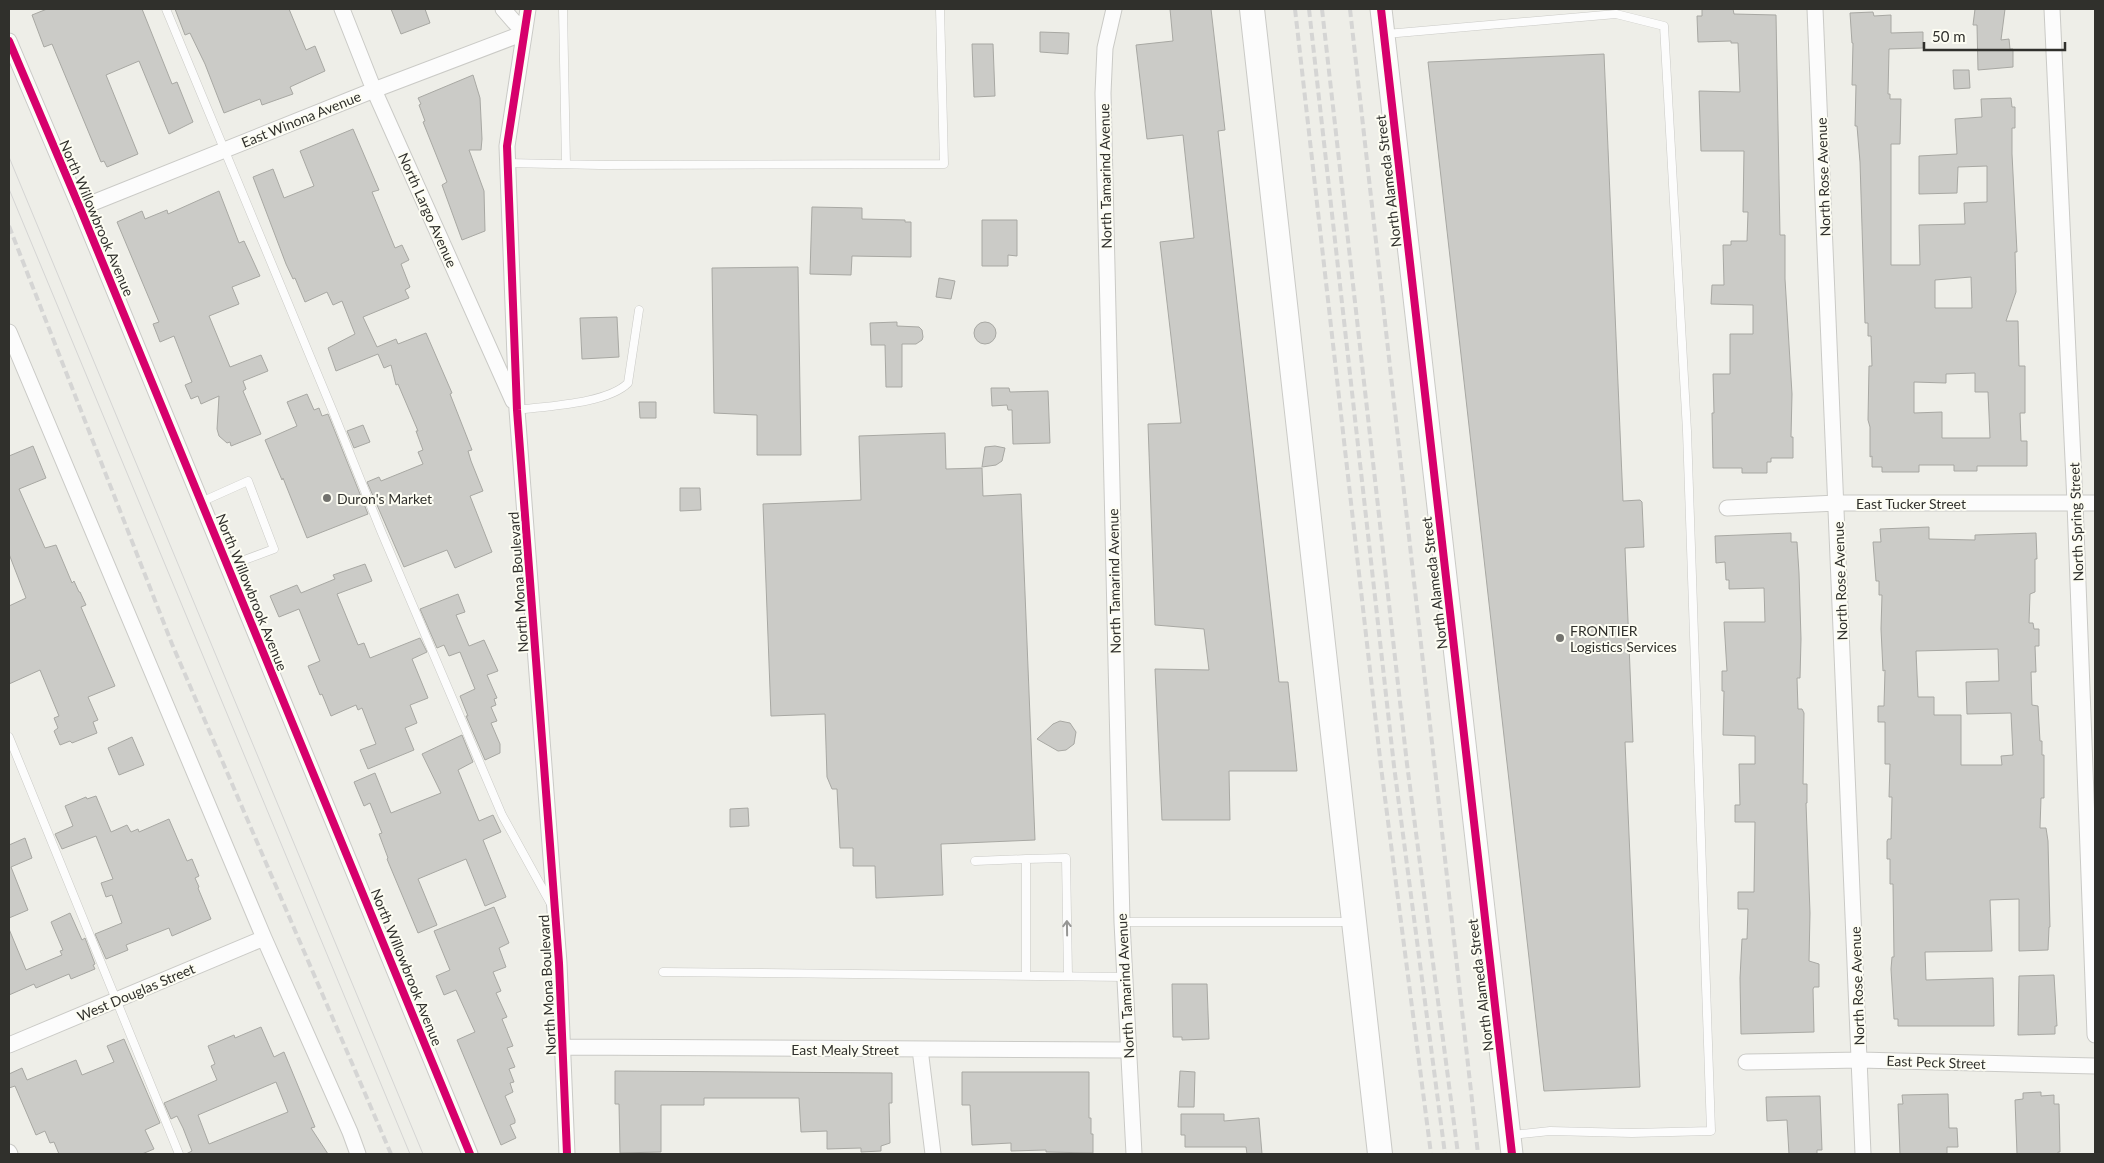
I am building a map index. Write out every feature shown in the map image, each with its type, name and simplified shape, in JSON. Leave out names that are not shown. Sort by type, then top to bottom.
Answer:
[{"type":"main road","points":[[1252,9],[1380,1154]]},
{"type":"street","name":"North Largo Avenue","points":[[342,9],[374,90],[517,410]]},
{"type":"street","points":[[503,9],[524,33]]},
{"type":"street","name":"North Mona Boulevard","points":[[528,9],[507,146],[517,410],[556,912],[567,1154]]},
{"type":"street","name":"North Tamarind Avenue","points":[[1114,9],[1105,48],[1103,92],[1122,922],[1134,1154]]},
{"type":"street","name":"North Alameda Street","points":[[1381,9],[1511,1145]]},
{"type":"street","name":"North Rose Avenue","points":[[1815,9],[1864,1154]]},
{"type":"street","name":"North Spring Street","points":[[2052,9],[2075,503],[2095,1034]]},
{"type":"street","name":"East Winona Avenue","points":[[80,208],[374,90],[524,33]]},
{"type":"street","name":"North Willowbrook Avenue","points":[[9,41],[80,208],[470,1154]]},
{"type":"street","points":[[9,332],[264,938],[358,1154]]},
{"type":"street","name":"East Tucker Street","points":[[1727,508],[1837,503],[2095,503]]},
{"type":"street","name":"West Douglas Street","points":[[9,1045],[264,938]]},
{"type":"street","name":"East Mealy Street","points":[[562,1047],[1128,1050]]},
{"type":"street","points":[[920,1049],[933,1154]]},
{"type":"street","name":"East Peck Street","points":[[1746,1062],[1860,1060],[2095,1066]]},
{"type":"lane","points":[[166,9],[331,404],[381,531],[502,815],[556,912]]},
{"type":"lane","points":[[563,9],[566,164]]},
{"type":"lane","points":[[508,163],[944,164],[940,9]]},
{"type":"lane","points":[[1384,34],[1616,14],[1664,26],[1687,431],[1711,1131],[1632,1133],[1550,1131],[1511,1145]]},
{"type":"lane","points":[[517,410],[584,401],[622,389],[628,383],[640,310]]},
{"type":"lane","points":[[201,502],[248,481],[274,550],[228,566]]},
{"type":"lane","points":[[9,737],[180,1154]]},
{"type":"lane","points":[[975,861],[1066,858],[1068,976]]},
{"type":"lane","points":[[1026,859],[1026,976]]},
{"type":"lane","points":[[1122,922],[1354,922]]},
{"type":"lane","points":[[663,972],[1125,977]]},
{"type":"building","points":[[47,9],[142,9],[172,84],[177,82],[193,122],[169,134],[139,61],[106,75],[138,154],[107,167],[104,161],[101,162],[52,44],[44,47],[32,15]]},
{"type":"building","points":[[175,9],[289,9],[306,50],[315,46],[325,71],[290,87],[293,94],[262,105],[260,99],[224,113],[205,64],[190,33],[185,35]]},
{"type":"building","points":[[391,9],[425,9],[430,23],[401,34]]},
{"type":"building","points":[[1170,9],[1211,9],[1225,130],[1218,131],[1279,682],[1288,682],[1297,771],[1229,771],[1230,820],[1162,820],[1155,669],[1209,670],[1204,629],[1155,625],[1148,424],[1181,423],[1160,242],[1194,238],[1183,135],[1147,139],[1136,45],[1173,41]]},
{"type":"building","points":[[1702,9],[1733,9],[1734,14],[1776,15],[1780,235],[1785,235],[1785,279],[1792,394],[1791,437],[1793,437],[1793,458],[1771,458],[1771,462],[1767,462],[1767,473],[1742,473],[1742,468],[1713,468],[1713,374],[1730,374],[1730,334],[1753,334],[1753,305],[1711,304],[1712,285],[1724,285],[1723,245],[1731,245],[1731,241],[1747,241],[1748,212],[1743,212],[1744,151],[1701,151],[1699,91],[1740,92],[1738,43],[1731,43],[1731,41],[1698,42],[1697,16],[1702,16]]},
{"type":"building","points":[[1975,9],[2005,9],[2001,40],[2009,39],[2010,49],[2013,49],[2013,67],[1978,70],[1977,25],[1973,25]]},
{"type":"building","points":[[1873,12],[1874,16],[1891,15],[1891,33],[1923,32],[1923,48],[1889,49],[1888,94],[1890,94],[1890,99],[1901,99],[1900,144],[1891,144],[1891,265],[1920,265],[1919,225],[1965,224],[1964,203],[1987,202],[1987,166],[1958,167],[1957,193],[1919,194],[1919,156],[1957,154],[1955,119],[1982,117],[1981,99],[2011,98],[2012,107],[2015,107],[2015,128],[2012,128],[2012,154],[2017,252],[2015,252],[2016,292],[2006,321],[2018,321],[2019,366],[2025,366],[2025,413],[2020,413],[2021,441],[2027,441],[2027,466],[1977,466],[1977,471],[1954,471],[1954,465],[1919,465],[1919,472],[1882,472],[1882,467],[1872,467],[1868,420],[1869,366],[1872,366],[1871,336],[1868,336],[1868,323],[1865,323],[1860,162],[1857,126],[1855,126],[1856,85],[1852,85],[1853,43],[1850,13]],"holes":[[[1971,277],[1972,308],[1935,308],[1935,280]],[[1975,373],[1975,392],[1988,392],[1990,438],[1942,438],[1942,412],[1914,413],[1914,382],[1946,383],[1946,374]]]},
{"type":"building","points":[[1040,32],[1069,33],[1068,54],[1040,52]]},
{"type":"building","points":[[972,44],[993,44],[995,96],[974,97]]},
{"type":"building","name":"FRONTIER Logistics Services","points":[[1604,54],[1623,501],[1640,500],[1642,502],[1644,547],[1625,548],[1633,742],[1625,742],[1640,1087],[1544,1091],[1428,62]]},
{"type":"building","points":[[1953,70],[1969,70],[1970,88],[1954,89]]},
{"type":"building","points":[[473,75],[480,98],[482,139],[481,150],[469,150],[484,191],[485,231],[462,240],[442,185],[447,182],[423,122],[425,121],[418,98]]},
{"type":"building","points":[[353,129],[379,190],[372,192],[395,248],[402,245],[409,260],[401,264],[410,287],[405,290],[409,298],[363,317],[377,347],[396,339],[398,344],[426,333],[452,393],[450,394],[472,450],[468,451],[471,461],[483,491],[470,496],[492,552],[455,568],[447,550],[404,567],[367,482],[379,477],[381,481],[423,464],[418,452],[423,450],[416,431],[418,431],[398,384],[396,385],[391,365],[384,368],[378,354],[336,371],[328,348],[355,334],[342,301],[333,305],[327,292],[305,302],[295,278],[293,279],[286,264],[253,177],[273,169],[284,198],[314,186],[300,151]]},
{"type":"building","points":[[219,191],[239,243],[244,241],[260,276],[232,287],[239,304],[209,316],[230,367],[261,355],[268,371],[243,381],[246,389],[243,391],[261,434],[231,446],[230,442],[227,443],[219,436],[217,429],[219,396],[201,404],[198,396],[191,399],[185,385],[192,382],[174,336],[160,342],[153,324],[159,322],[117,222],[142,211],[145,219],[167,210],[168,214]]},
{"type":"building","points":[[812,207],[862,208],[862,219],[905,220],[905,222],[911,222],[911,257],[852,256],[851,275],[810,274]]},
{"type":"building","points":[[982,220],[1017,220],[1017,256],[1008,255],[1008,266],[982,266]]},
{"type":"building","points":[[798,267],[801,455],[757,455],[757,415],[714,413],[712,268]]},
{"type":"building","points":[[939,278],[955,281],[951,299],[936,297]]},
{"type":"building","points":[[617,317],[619,357],[582,359],[580,318]]},
{"type":"building","points":[[897,322],[897,326],[919,327],[922,330],[923,337],[916,344],[902,344],[902,387],[886,387],[885,345],[871,345],[870,323]]},
{"type":"building","points":[[985,322],[993,325],[996,333],[993,341],[985,344],[977,341],[974,333],[977,325]]},
{"type":"building","points":[[991,388],[1009,388],[1010,392],[1048,391],[1050,443],[1013,444],[1012,410],[1008,410],[1007,405],[992,406]]},
{"type":"building","points":[[307,394],[314,410],[319,408],[322,416],[328,414],[368,514],[307,538],[283,478],[282,480],[265,440],[297,426],[287,402]]},
{"type":"building","points":[[639,402],[656,402],[656,418],[640,418]]},
{"type":"building","points":[[363,425],[370,442],[354,448],[347,431]]},
{"type":"building","points":[[945,433],[946,469],[982,468],[983,496],[1021,494],[1035,840],[941,844],[943,895],[876,898],[875,866],[853,866],[853,848],[840,848],[837,789],[832,789],[827,777],[825,714],[771,716],[763,504],[861,500],[859,436]]},
{"type":"building","points":[[33,446],[46,478],[19,489],[45,548],[56,545],[72,583],[74,581],[80,592],[86,605],[81,607],[115,686],[88,697],[98,720],[93,722],[97,733],[72,743],[70,741],[60,745],[54,731],[58,728],[54,718],[59,716],[40,670],[9,684],[9,606],[26,598],[9,554],[9,456]]},
{"type":"building","points":[[985,447],[1005,448],[1002,461],[996,465],[982,467]]},
{"type":"building","points":[[680,488],[700,488],[701,510],[680,511]]},
{"type":"building","points":[[1929,527],[1929,539],[1975,540],[1975,535],[2036,533],[2035,592],[2030,594],[2029,623],[2033,623],[2034,629],[2039,629],[2039,646],[2035,646],[2036,672],[2031,672],[2032,705],[2038,706],[2040,741],[2042,741],[2042,755],[2044,755],[2044,798],[2041,798],[2040,828],[2046,828],[2048,841],[2050,927],[2048,950],[2019,951],[2019,899],[1990,900],[1992,951],[1925,952],[1926,980],[1993,978],[1994,1026],[1898,1026],[1898,1019],[1894,1019],[1891,969],[1892,957],[1894,957],[1893,884],[1890,884],[1890,859],[1887,859],[1887,841],[1891,839],[1892,797],[1889,797],[1890,764],[1885,764],[1885,722],[1878,722],[1878,706],[1884,706],[1885,670],[1883,671],[1881,629],[1882,595],[1879,595],[1879,581],[1876,581],[1873,542],[1881,542],[1880,529]],"holes":[[[1998,649],[1999,681],[1966,682],[1967,714],[2011,713],[2013,755],[2001,756],[2002,765],[1961,765],[1961,715],[1934,715],[1934,697],[1918,697],[1916,651]]]},
{"type":"building","points":[[1791,533],[1791,542],[1797,542],[1799,573],[1801,639],[1800,678],[1797,678],[1798,709],[1802,709],[1804,713],[1803,784],[1807,784],[1810,913],[1809,961],[1819,964],[1819,987],[1814,987],[1813,989],[1814,1032],[1741,1034],[1740,978],[1742,939],[1747,939],[1748,909],[1738,909],[1738,892],[1754,892],[1755,822],[1735,822],[1735,805],[1740,805],[1739,764],[1755,764],[1755,736],[1723,735],[1724,691],[1722,691],[1722,671],[1727,671],[1724,622],[1765,622],[1764,588],[1729,589],[1729,580],[1726,580],[1725,562],[1716,563],[1715,536]]},
{"type":"building","points":[[365,564],[372,581],[337,594],[358,645],[364,643],[370,658],[420,638],[427,652],[412,659],[428,698],[410,705],[417,723],[405,728],[414,750],[368,769],[360,750],[376,744],[362,708],[358,710],[356,705],[331,716],[308,666],[320,661],[299,609],[279,617],[270,596],[297,585],[301,593],[335,579],[333,575]]},
{"type":"building","points":[[458,594],[465,612],[456,615],[469,646],[484,640],[498,671],[487,675],[497,698],[494,699],[496,705],[491,707],[497,721],[491,723],[500,744],[500,753],[485,760],[466,716],[468,716],[460,696],[475,689],[460,652],[449,656],[444,645],[437,648],[420,609]]},
{"type":"building","points":[[1060,721],[1070,723],[1076,732],[1074,744],[1066,750],[1058,751],[1037,739],[1053,724]]},
{"type":"building","points":[[462,735],[473,762],[458,770],[479,821],[493,815],[501,832],[483,840],[506,897],[485,906],[466,859],[418,879],[437,925],[418,933],[387,859],[379,834],[382,833],[370,803],[364,806],[354,782],[375,773],[391,813],[441,793],[422,754]]},
{"type":"building","points":[[132,737],[144,765],[119,775],[108,748]]},
{"type":"building","points":[[96,796],[111,832],[127,825],[131,832],[138,829],[139,832],[169,819],[187,861],[192,859],[199,876],[195,878],[198,888],[211,919],[172,936],[169,928],[126,945],[128,950],[106,959],[95,934],[122,923],[112,895],[106,897],[101,883],[113,879],[96,836],[62,849],[55,834],[73,826],[65,806],[86,797],[87,799]]},
{"type":"building","points":[[748,808],[749,826],[730,827],[730,809]]},
{"type":"building","points":[[25,838],[32,858],[11,867],[28,910],[9,918],[9,845]]},
{"type":"building","points":[[494,907],[509,943],[499,948],[506,967],[493,972],[501,991],[496,993],[507,1017],[502,1019],[513,1046],[507,1048],[515,1067],[509,1069],[514,1082],[510,1083],[513,1092],[505,1096],[515,1120],[515,1123],[510,1125],[516,1138],[501,1145],[457,1040],[475,1032],[456,990],[444,995],[436,976],[450,970],[434,931]]},
{"type":"building","points":[[70,913],[82,940],[85,938],[95,964],[93,965],[95,969],[71,979],[69,974],[36,988],[34,984],[9,995],[9,929],[26,970],[62,955],[60,951],[63,950],[51,922]]},
{"type":"building","points":[[2054,975],[2057,1026],[2055,1026],[2055,1034],[2018,1035],[2019,976]]},
{"type":"building","points":[[1172,984],[1207,984],[1209,1039],[1182,1040],[1182,1037],[1173,1037]]},
{"type":"building","points":[[261,1027],[274,1057],[284,1052],[315,1127],[311,1128],[328,1154],[186,1154],[192,1151],[183,1128],[177,1116],[171,1119],[164,1103],[217,1080],[211,1066],[215,1064],[208,1046],[234,1035],[235,1038]],"holes":[[[276,1082],[288,1112],[209,1144],[198,1115]]]},
{"type":"building","points":[[124,1039],[160,1123],[145,1130],[154,1149],[142,1154],[59,1154],[54,1142],[50,1143],[45,1131],[36,1135],[15,1086],[9,1088],[9,1074],[22,1068],[27,1080],[76,1060],[82,1075],[114,1062],[107,1046]]},
{"type":"building","points":[[615,1071],[892,1073],[892,1103],[889,1103],[890,1143],[881,1146],[881,1151],[861,1152],[861,1148],[827,1149],[827,1131],[801,1132],[799,1098],[704,1098],[704,1105],[661,1105],[661,1152],[620,1153],[619,1104],[615,1104]]},
{"type":"building","points":[[1180,1071],[1195,1072],[1194,1107],[1178,1107]]},
{"type":"building","points":[[962,1072],[1089,1072],[1089,1118],[1091,1118],[1091,1134],[1093,1134],[1093,1153],[1046,1152],[1046,1150],[1011,1151],[1011,1143],[972,1145],[970,1105],[962,1105]]},
{"type":"building","points":[[2041,1092],[2041,1096],[2054,1095],[2054,1104],[2059,1104],[2060,1152],[2058,1154],[2017,1154],[2015,1100],[2023,1099],[2023,1093]]},
{"type":"building","points":[[1948,1094],[1949,1128],[1957,1128],[1958,1147],[1947,1147],[1947,1154],[1900,1154],[1898,1104],[1903,1104],[1902,1095]]},
{"type":"building","points":[[1820,1096],[1822,1150],[1817,1150],[1817,1154],[1789,1154],[1787,1120],[1767,1121],[1766,1097]]},
{"type":"building","points":[[1181,1114],[1224,1114],[1224,1121],[1259,1118],[1262,1154],[1247,1154],[1246,1147],[1185,1147],[1185,1135],[1181,1135]]},
{"type":"tram line","points":[[9,157],[423,1154]]},
{"type":"tram line","points":[[9,189],[410,1154]]},
{"type":"railway","points":[[1295,9],[1381,767],[1431,1154]]},
{"type":"railway","points":[[1309,9],[1394,766],[1445,1154]]},
{"type":"railway","points":[[1322,9],[1407,764],[1458,1154]]},
{"type":"railway","points":[[1350,9],[1478,1154]]},
{"type":"railway","points":[[9,226],[172,644],[391,1154]]},
{"type":"cycle path","points":[[528,9],[507,146],[517,410],[559,963],[567,1154]]},
{"type":"cycle path","points":[[1381,9],[1512,1154]]},
{"type":"cycle path","points":[[9,41],[80,208],[470,1154]]},
{"type":"place","name":"Duron's Market","points":[[327,498]]},
{"type":"place","name":"FRONTIER Logistics Services","points":[[1560,638]]}]
